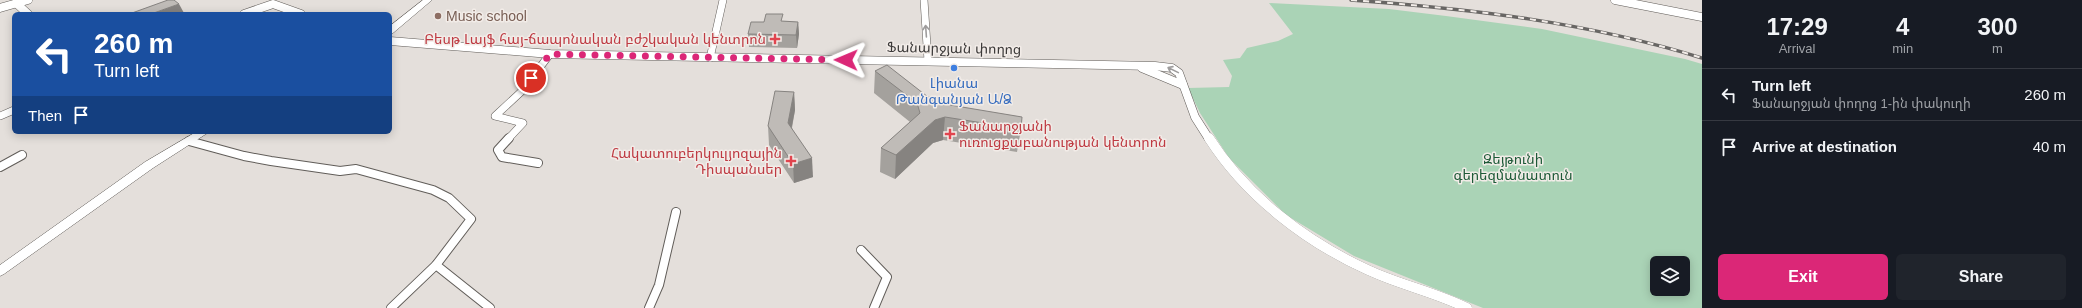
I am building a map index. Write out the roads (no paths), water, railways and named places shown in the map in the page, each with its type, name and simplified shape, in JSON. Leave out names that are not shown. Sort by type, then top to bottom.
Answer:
[{"type":"main road","points":[[392,29],[428,0]]},
{"type":"main road","points":[[0,271],[149,165],[201,134]]},
{"type":"street","points":[[0,8],[15,1],[28,0]]},
{"type":"street","points":[[710,58],[723,0]]},
{"type":"street","points":[[924,0],[928,61]]},
{"type":"street","points":[[1615,0],[1702,17]]},
{"type":"street","points":[[15,1],[26,12]]},
{"type":"street","points":[[250,12],[273,4],[295,12]]},
{"type":"street","name":"Ֆանարջյան փողոց","points":[[392,41],[550,54],[1134,66],[1183,85],[1195,117],[1219,154],[1244,182],[1274,211],[1313,240],[1368,270],[1451,300],[1467,308]]},
{"type":"street","points":[[538,163],[502,158],[498,150],[524,123],[495,116],[522,90],[550,54]]},
{"type":"street","points":[[0,116],[12,111]]},
{"type":"street","points":[[189,141],[244,156],[271,161],[340,171],[356,169],[433,190],[453,201],[471,216],[471,219],[436,265],[391,308]]},
{"type":"street","points":[[0,167],[22,155]]},
{"type":"street","points":[[649,308],[659,285],[676,212]]},
{"type":"street","points":[[861,250],[887,277],[874,308]]},
{"type":"street","points":[[436,265],[490,308]]},
{"type":"railway","points":[[1351,0],[1485,13],[1572,26],[1615,35],[1702,58]]},
{"type":"place","name":"Music school","points":[[438,16]]},
{"type":"place","name":"Բեսթ Լայֆ հայ-ճապոնական բժշկական կենտրոն","points":[[775,39]]},
{"type":"place","name":"Լիանա Թանգանյան Ա/Ձ","points":[[954,68]]},
{"type":"place","name":"Ֆանարջյանի ուռուցքաբանության կենտրոն","points":[[950,134]]},
{"type":"place","name":"Հակատուբերկուլյոզային Դիսպանսեր","points":[[791,161]]},
{"type":"park label","name":"Զեյթունի գերեզմանատուն","points":[[1513,168]]}]
